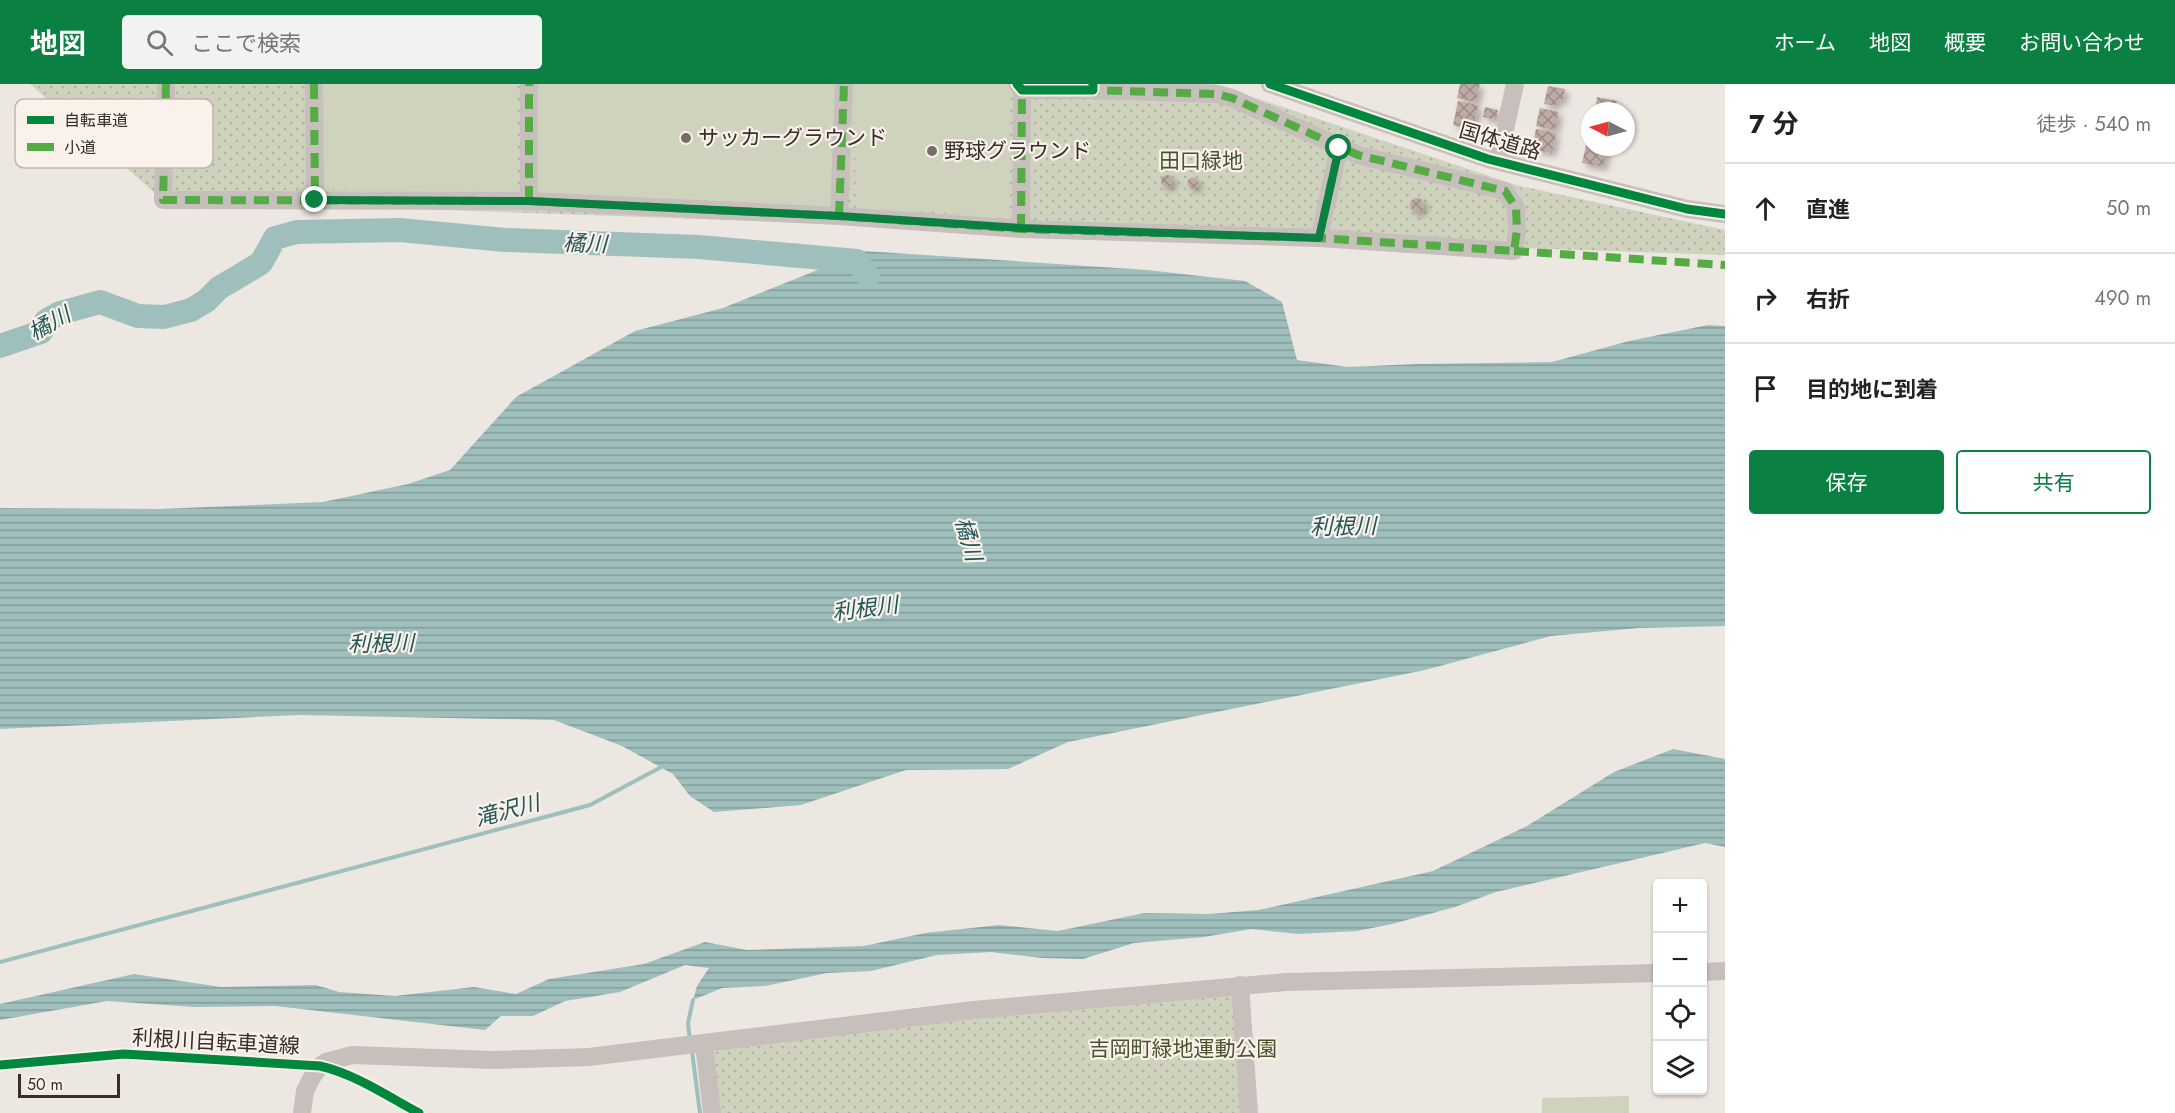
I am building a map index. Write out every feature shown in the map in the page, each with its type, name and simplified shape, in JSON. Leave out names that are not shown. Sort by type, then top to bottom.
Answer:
[{"type":"street","points":[[165,84],[165,99]]},
{"type":"street","points":[[314,84],[315,200]]},
{"type":"street","points":[[529,84],[529,201]]},
{"type":"street","points":[[839,216],[844,84]]},
{"type":"street","name":"国体道路","points":[[1270,84],[1498,161],[1687,209],[1725,214]]},
{"type":"street","points":[[1498,161],[1515,84]]},
{"type":"street","points":[[164,168],[163,200],[529,201],[839,216],[1021,228],[1319,238],[1514,251],[1517,230],[1516,208],[1505,191],[1358,155],[1233,98],[1217,94],[1093,87],[1019,87],[1021,228]]},
{"type":"street","points":[[1319,238],[1339,148]]},
{"type":"street","points":[[1707,972],[1725,971]]},
{"type":"street","points":[[303,1113],[305,1091],[320,1066],[326,1062],[352,1055],[494,1060],[589,1057],[974,1010],[1240,985],[1653,974]]},
{"type":"street","points":[[1240,985],[1249,1113]]},
{"type":"street","points":[[704,1042],[712,1113]]},
{"type":"green space","name":"田口緑地","points":[[30,84],[1214,84],[1516,185],[1725,230],[1725,255],[163,200],[126,168],[213,168],[213,99],[47,99]]},
{"type":"green space","points":[[324,84],[517,84],[518,192],[325,189]]},
{"type":"green space","name":"サッカーグラウンド","points":[[539,84],[832,84],[834,206],[539,193]]},
{"type":"green space","name":"野球グラウンド","points":[[854,84],[999,84],[1010,94],[1008,216],[856,208]]},
{"type":"green space","name":"吉岡町緑地運動公園","points":[[1243,980],[1255,1113],[706,1113],[697,1040]]},
{"type":"green space","points":[[1629,1096],[1629,1113],[1542,1113],[1542,1098]]},
{"type":"water","name":"利根川","points":[[865,251],[1147,270],[1245,281],[1282,302],[1297,360],[1348,367],[1552,362],[1629,341],[1708,325],[1725,326],[1725,626],[1639,628],[1551,636],[1425,670],[1068,742],[1008,769],[906,770],[801,805],[714,812],[690,796],[673,774],[622,746],[554,720],[299,715],[0,729],[0,508],[160,509],[323,502],[408,484],[450,470],[516,397],[635,331],[723,308]]},
{"type":"water","points":[[1673,749],[1725,759],[1725,847],[1705,843],[1496,892],[1455,907],[1357,931],[1298,934],[1251,929],[1204,937],[1134,943],[1083,959],[1042,958],[991,952],[937,955],[871,971],[827,973],[765,986],[722,988],[693,1000],[697,986],[709,968],[685,965],[620,992],[565,1001],[533,1016],[501,1016],[485,1030],[275,1006],[195,1007],[107,1001],[0,1020],[0,1004],[134,974],[221,987],[316,985],[339,992],[395,996],[474,987],[516,994],[549,979],[644,964],[705,942],[747,950],[864,946],[925,933],[999,925],[1058,931],[1144,913],[1209,914],[1259,910],[1433,871],[1527,826],[1614,772]]},
{"type":"building","points":[[1460,84],[1480,84],[1476,102],[1457,98]]},
{"type":"building","points":[[1548,86],[1565,89],[1563,101],[1557,100],[1556,106],[1544,104]]},
{"type":"building","points":[[1597,97],[1617,101],[1617,102],[1596,102]]},
{"type":"building","points":[[1458,101],[1478,105],[1473,130],[1453,125]]},
{"type":"building","points":[[1485,107],[1498,110],[1496,120],[1483,117]]},
{"type":"building","points":[[1540,108],[1559,112],[1555,130],[1536,126]]},
{"type":"building","points":[[1536,129],[1556,133],[1552,153],[1532,149]]},
{"type":"building","points":[[1584,156],[1606,156],[1603,167],[1582,163]]},
{"type":"building","points":[[1167,175],[1173,181],[1167,187],[1161,181]]},
{"type":"building","points":[[1193,177],[1199,183],[1193,189],[1187,183]]},
{"type":"building","points":[[1417,198],[1422,200],[1424,205],[1422,210],[1417,212],[1412,210],[1410,205],[1412,200]]},
{"type":"waterway","name":"橘川","points":[[0,346],[41,332],[46,321],[60,313],[100,302],[138,316],[164,317],[191,310],[206,301],[219,288],[261,263],[275,238],[297,232],[400,230],[505,240],[699,247],[857,261],[868,276]]},
{"type":"waterway","name":"滝沢川","points":[[0,962],[590,805],[665,765]]},
{"type":"waterway","points":[[690,1041],[688,1023],[693,1000]]},
{"type":"waterway","points":[[692,1051],[700,1113]]},
{"type":"marked path","points":[[166,84],[166,99]]},
{"type":"marked path","points":[[314,84],[315,200]]},
{"type":"marked path","points":[[529,84],[529,201]]},
{"type":"marked path","points":[[839,216],[844,84]]},
{"type":"marked path","points":[[1021,229],[1022,90]]},
{"type":"marked path","points":[[164,168],[163,200],[529,201],[839,216],[1021,229],[1319,238],[1514,251],[1517,230],[1516,208],[1505,191],[1358,155],[1232,98],[1217,94],[1093,90]]},
{"type":"marked path","points":[[1319,238],[1339,148]]},
{"type":"marked path","points":[[1514,251],[1725,265]]},
{"type":"cycle path","points":[[1017,84],[1022,90],[1093,90],[1093,84]]},
{"type":"cycle path","points":[[1270,84],[1488,159],[1687,209],[1725,214]]},
{"type":"cycle path","name":"利根川自転車道線","points":[[0,1065],[124,1054],[320,1066],[358,1080],[419,1113]]},
{"type":"place","name":"サッカーグラウンド","points":[[686,138]]},
{"type":"place","name":"野球グラウンド","points":[[932,151]]},
{"type":"route","points":[[315,200],[529,201],[839,216],[1021,228],[1319,238],[1339,148]]}]
